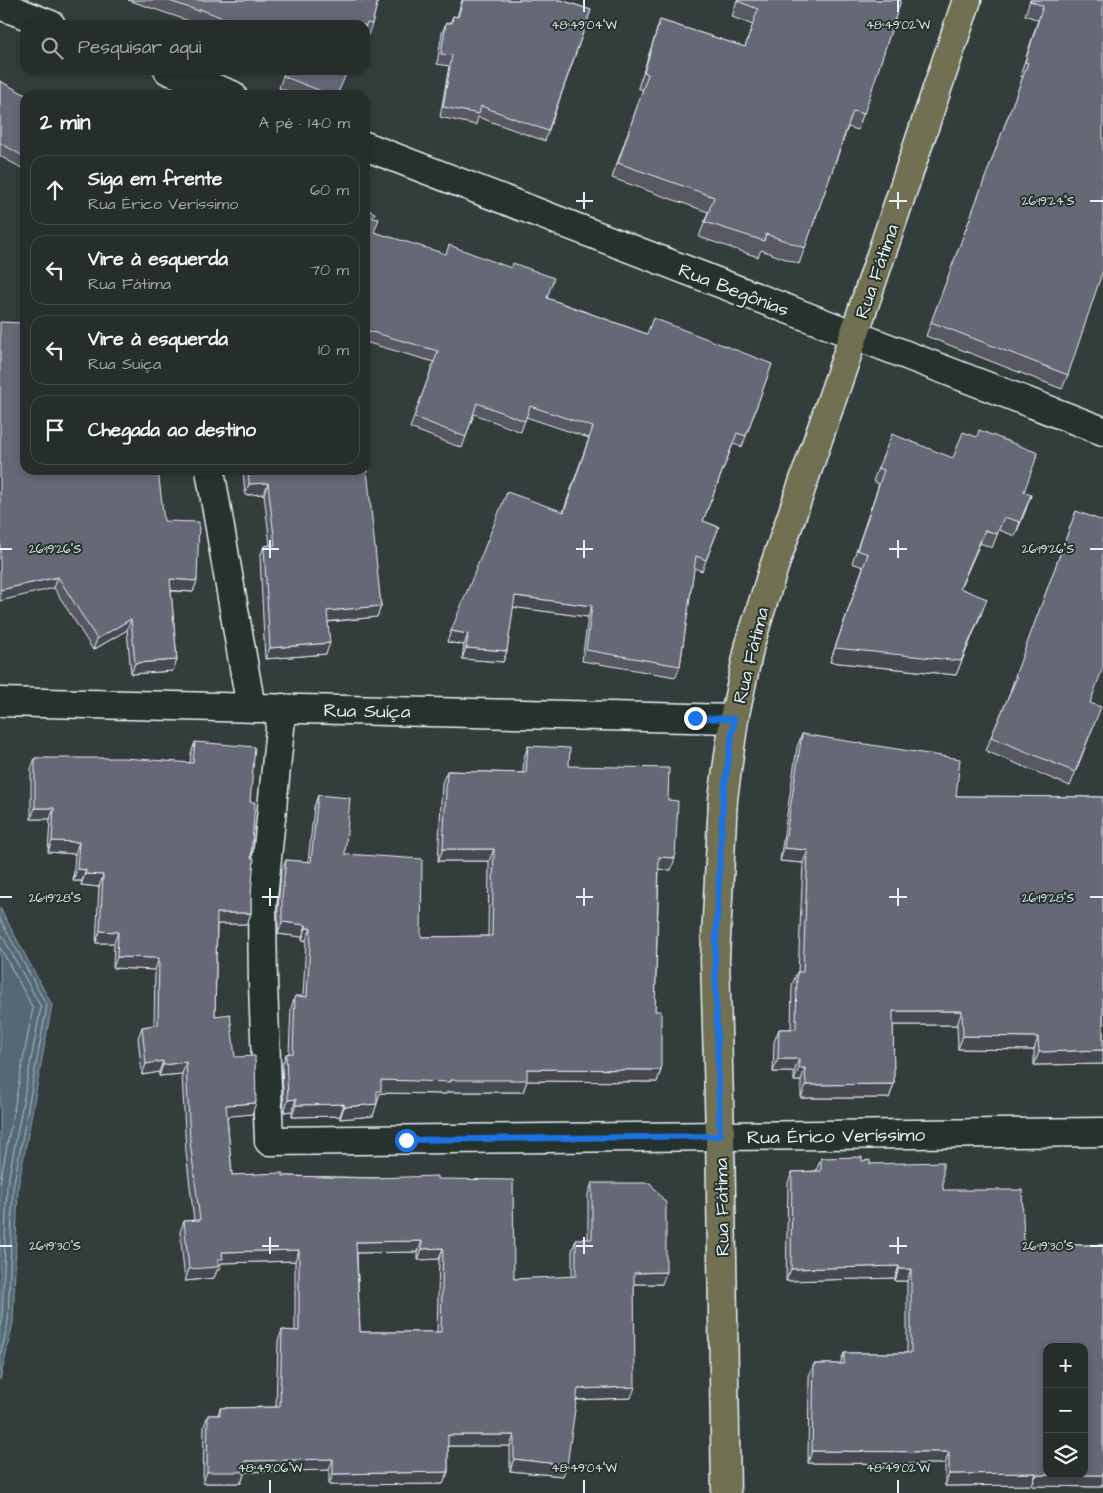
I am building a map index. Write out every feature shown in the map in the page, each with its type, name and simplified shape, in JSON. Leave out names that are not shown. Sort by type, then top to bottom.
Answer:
[{"type":"main road","name":"Rua Fátima","points":[[726,1493],[715,958],[723,799],[734,719],[750,644],[766,593],[967,0]]},
{"type":"street","points":[[0,5],[38,20]]},
{"type":"street","points":[[181,75],[219,90]]},
{"type":"street","name":"Rua Begônias","points":[[370,148],[1103,431]]},
{"type":"street","points":[[211,475],[251,708]]},
{"type":"street","name":"Rua Suíça","points":[[0,702],[734,719]]},
{"type":"street","name":"Rua Érico Veríssimo","points":[[282,708],[262,908],[269,1141],[1103,1132]]},
{"type":"water","points":[[0,908],[52,1005],[18,1188],[13,1323],[0,1380]]},
{"type":"building","points":[[166,0],[378,0],[372,24],[370,24],[370,20],[228,20],[200,9],[199,11]]},
{"type":"building","points":[[463,0],[561,0],[591,10],[548,131],[481,106],[479,114],[443,107],[452,55],[441,54],[446,23],[452,23],[453,16],[458,17]]},
{"type":"building","points":[[738,0],[901,0],[864,114],[853,111],[805,248],[766,234],[764,241],[705,222],[714,197],[618,163],[648,74],[644,72],[660,20],[745,47],[758,9]]},
{"type":"building","points":[[1030,0],[1103,0],[1103,270],[1068,375],[931,322],[1028,63],[1025,62],[1043,6]]},
{"type":"building","points":[[346,75],[339,90],[318,90],[283,76]]},
{"type":"building","points":[[0,81],[20,92],[20,154],[0,143]]},
{"type":"building","points":[[370,211],[375,213],[373,218],[379,219],[374,232],[446,254],[449,245],[511,268],[513,263],[554,278],[547,298],[647,334],[653,318],[772,364],[746,436],[737,433],[703,521],[719,527],[706,560],[696,556],[680,666],[586,650],[592,606],[515,596],[507,651],[466,648],[468,634],[451,631],[507,492],[564,512],[593,427],[530,406],[525,421],[477,403],[466,437],[414,417],[438,351],[370,331]]},
{"type":"building","points":[[0,322],[20,323],[20,475],[159,475],[164,521],[199,522],[197,581],[170,579],[177,660],[135,663],[131,619],[97,639],[58,577],[0,590]]},
{"type":"building","points":[[979,430],[1038,453],[1024,492],[1031,495],[1020,522],[1004,517],[997,534],[985,530],[960,588],[987,599],[961,661],[835,648],[868,554],[857,550],[884,470],[878,468],[892,434],[953,458],[963,432],[977,437]]},
{"type":"building","points":[[248,475],[368,475],[381,606],[327,611],[330,643],[270,648],[264,546],[275,545],[268,483],[249,484]]},
{"type":"building","points":[[1076,511],[1103,521],[1103,667],[1090,703],[1101,707],[1075,772],[991,737],[1017,677],[1015,676]]},
{"type":"building","points":[[802,734],[960,759],[956,796],[1103,797],[1103,1050],[1039,1052],[1038,1037],[963,1036],[962,1011],[893,1011],[894,1084],[806,1085],[805,1068],[799,1068],[799,1059],[778,1059],[779,1029],[796,1029],[797,972],[803,972],[808,850],[784,848]]},
{"type":"building","points":[[195,742],[255,747],[250,802],[255,802],[251,858],[254,858],[251,913],[217,913],[215,1016],[230,1014],[235,1057],[255,1056],[256,1103],[226,1105],[232,1175],[283,1173],[283,1176],[374,1178],[437,1176],[437,1179],[513,1180],[514,1279],[576,1276],[576,1239],[592,1239],[592,1183],[650,1183],[666,1203],[666,1272],[634,1273],[635,1387],[578,1389],[567,1465],[514,1459],[514,1435],[448,1435],[448,1472],[333,1474],[333,1459],[245,1461],[245,1472],[207,1472],[208,1415],[220,1415],[220,1408],[280,1407],[282,1330],[299,1331],[299,1250],[222,1252],[223,1259],[218,1259],[218,1267],[189,1269],[184,1221],[200,1220],[190,1141],[186,1062],[163,1065],[163,1061],[146,1064],[142,1027],[158,1025],[159,958],[117,957],[118,932],[100,931],[103,875],[85,874],[86,870],[77,869],[79,842],[52,841],[54,808],[35,808],[35,758],[123,758],[193,763]],"holes":[[[422,1241],[422,1249],[443,1248],[441,1332],[360,1332],[356,1242]]]},
{"type":"building","points":[[528,746],[570,748],[569,766],[669,768],[668,800],[678,801],[675,858],[659,857],[655,1011],[661,1011],[661,1070],[527,1069],[527,1080],[451,1080],[451,1082],[381,1080],[381,1091],[377,1091],[377,1104],[344,1107],[344,1104],[296,1105],[296,1099],[288,1100],[286,1054],[293,1053],[295,996],[307,997],[311,928],[306,928],[306,925],[282,922],[282,897],[286,860],[311,862],[318,795],[350,798],[345,854],[422,859],[421,937],[492,936],[494,849],[443,849],[447,771],[526,773]]},
{"type":"building","points":[[862,1157],[862,1161],[870,1160],[870,1164],[943,1162],[943,1190],[1022,1190],[1024,1245],[1103,1245],[1103,1475],[1088,1475],[1088,1343],[1043,1343],[1043,1475],[1036,1475],[1036,1473],[949,1474],[949,1452],[812,1451],[814,1364],[844,1364],[844,1353],[911,1353],[911,1269],[899,1269],[899,1266],[791,1269],[792,1172],[821,1171],[821,1158]]},
{"type":"route","points":[[406,1140],[720,1136],[715,958],[723,799],[734,719],[695,718]]}]
